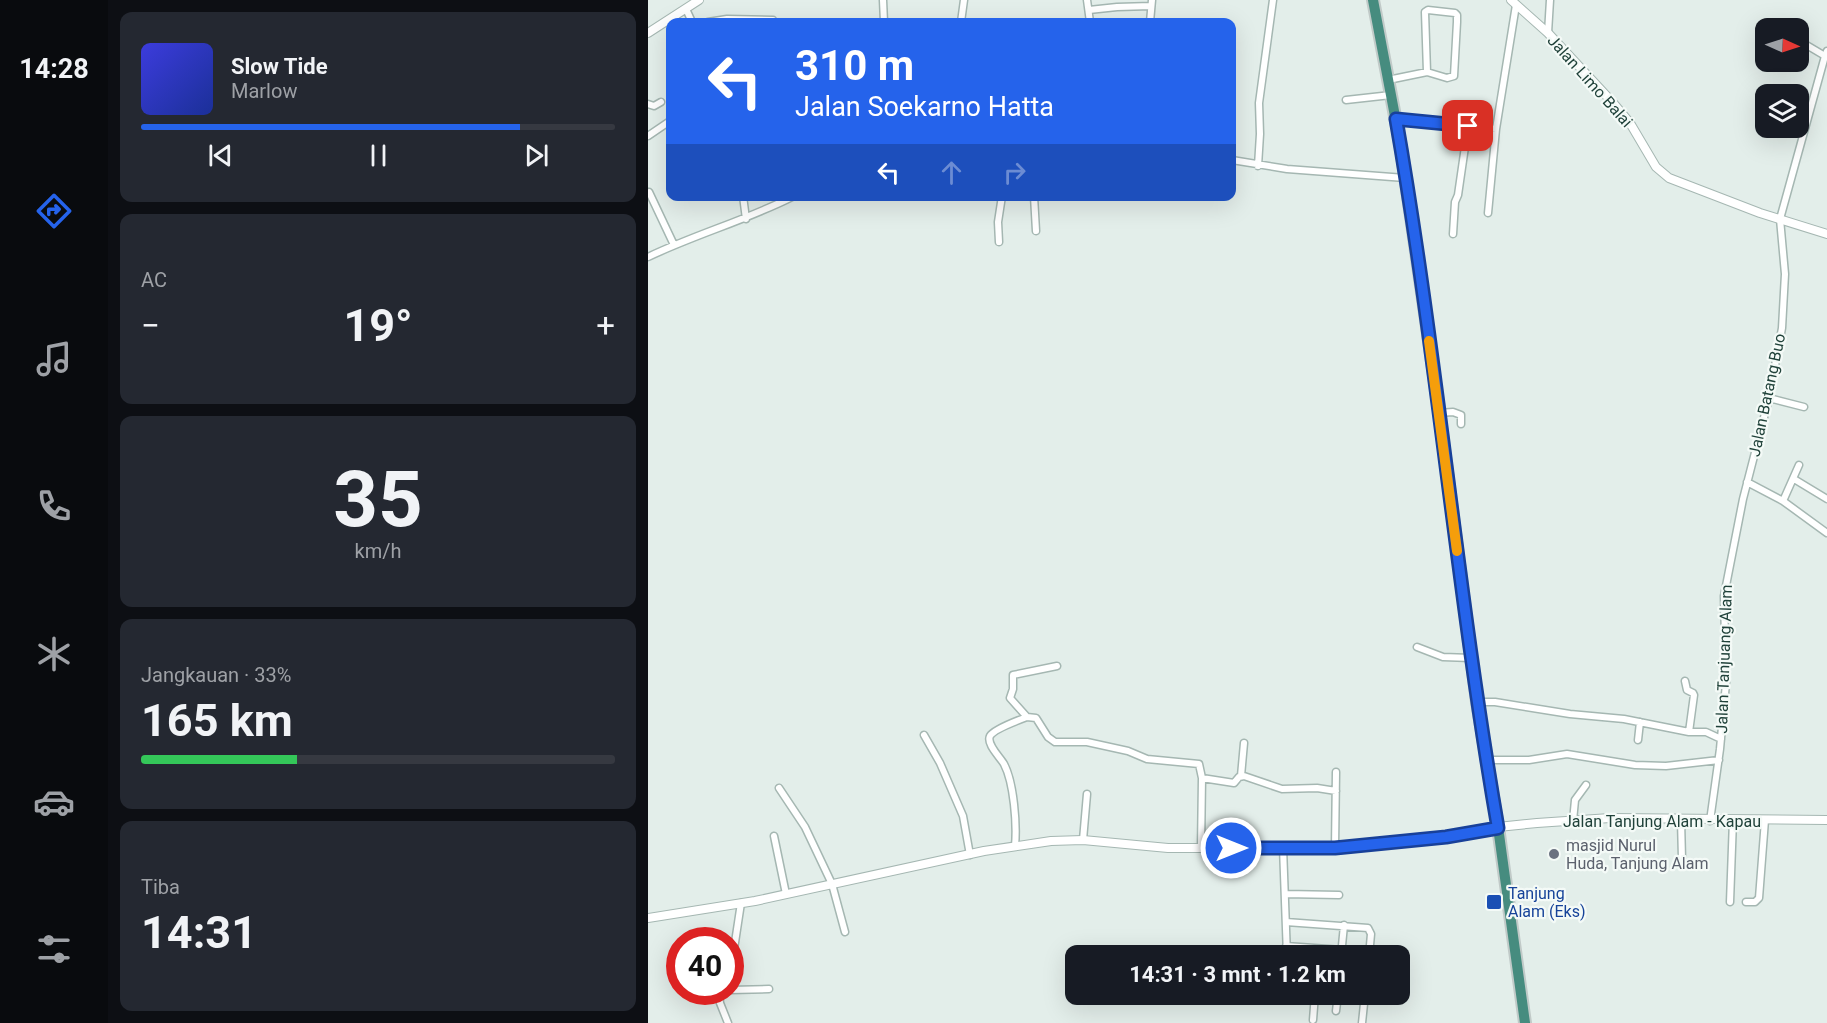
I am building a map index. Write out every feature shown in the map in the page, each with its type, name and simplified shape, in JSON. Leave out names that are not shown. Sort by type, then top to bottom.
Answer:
[{"type":"highway","points":[[1373,0],[1405,178],[1477,702],[1498,828],[1525,1023]]},
{"type":"street","points":[[672,18],[699,0]]},
{"type":"street","points":[[883,0],[884,18]]},
{"type":"street","points":[[961,18],[963,0]]},
{"type":"street","points":[[1087,0],[1090,18]]},
{"type":"street","points":[[1258,166],[1259,103],[1273,0]]},
{"type":"street","points":[[1548,33],[1550,0]]},
{"type":"street","points":[[1089,10],[1116,3],[1151,3],[1150,18]]},
{"type":"street","points":[[1488,213],[1496,129],[1513,3]]},
{"type":"street","name":"Jalan Limo Balai","points":[[1513,3],[1548,33],[1623,113],[1652,161],[1663,172],[1677,182],[1827,234]]},
{"type":"street","points":[[686,9],[690,18]]},
{"type":"street","points":[[1388,80],[1427,72],[1447,78],[1454,75],[1457,15],[1455,13],[1428,10],[1425,12],[1427,72]]},
{"type":"street","points":[[648,33],[666,22]]},
{"type":"street","points":[[1780,219],[1826,55],[1809,46]]},
{"type":"street","points":[[1346,100],[1391,95]]},
{"type":"street","points":[[648,104],[654,106],[662,102]]},
{"type":"street","points":[[1396,119],[1496,129]]},
{"type":"street","points":[[648,136],[666,124]]},
{"type":"street","points":[[1452,234],[1468,126]]},
{"type":"street","points":[[1236,161],[1258,166],[1405,178]]},
{"type":"street","points":[[649,192],[674,245]]},
{"type":"street","points":[[744,201],[746,219]]},
{"type":"street","points":[[648,257],[717,227],[746,219],[784,201]]},
{"type":"street","points":[[999,242],[998,222],[1001,201]]},
{"type":"street","points":[[1034,201],[1036,231]]},
{"type":"street","name":"Jalan Batang Buo","points":[[1743,499],[1769,398],[1782,328],[1785,274],[1780,219]]},
{"type":"street","points":[[1769,398],[1804,407]]},
{"type":"street","points":[[1439,413],[1458,413],[1461,415],[1461,424]]},
{"type":"street","points":[[1783,501],[1799,465]]},
{"type":"street","points":[[1794,479],[1827,499]]},
{"type":"street","points":[[1748,482],[1826,528]]},
{"type":"street","name":"Jalan Tanjuang Alam","points":[[1710,821],[1719,760],[1726,683],[1724,596],[1743,499]]},
{"type":"street","points":[[1417,647],[1443,657],[1472,658]]},
{"type":"street","points":[[1027,717],[1010,698],[1014,689],[1013,675],[1057,666]]},
{"type":"street","points":[[1684,681],[1687,690],[1694,695],[1689,732]]},
{"type":"street","points":[[1477,702],[1495,702],[1640,722],[1689,732],[1706,732],[1721,738]]},
{"type":"street","points":[[1016,846],[1017,823],[1005,766],[989,742],[994,732],[1027,717],[1036,718],[1054,742],[1087,742],[1128,751],[1147,759],[1194,763],[1201,767],[1201,848]]},
{"type":"street","points":[[1638,740],[1640,722]]},
{"type":"street","points":[[924,735],[940,763],[963,816],[970,855]]},
{"type":"street","points":[[1202,778],[1234,783],[1241,776],[1244,743]]},
{"type":"street","points":[[1486,760],[1529,760],[1567,754],[1635,765],[1666,766],[1719,760]]},
{"type":"street","points":[[1335,848],[1336,772]]},
{"type":"street","points":[[1241,776],[1282,789],[1317,788],[1336,791]]},
{"type":"street","points":[[1573,821],[1575,800],[1586,785]]},
{"type":"street","points":[[779,788],[805,827],[832,884],[845,932]]},
{"type":"street","points":[[1083,840],[1087,794]]},
{"type":"street","name":"Jalan Tanjung Alam - Kapau","points":[[648,918],[741,903],[970,855],[1051,841],[1083,840],[1168,848],[1335,848],[1446,837],[1498,828],[1610,818],[1710,821],[1827,820]]},
{"type":"street","points":[[1681,820],[1682,859]]},
{"type":"street","points":[[1730,902],[1733,820]]},
{"type":"street","points":[[1746,903],[1755,902],[1759,898],[1765,820]]},
{"type":"street","points":[[774,836],[786,894]]},
{"type":"street","points":[[1283,847],[1286,945]]},
{"type":"street","points":[[1285,894],[1339,895]]},
{"type":"street","points":[[737,927],[741,903]]},
{"type":"street","points":[[1286,922],[1368,928],[1371,934],[1370,945]]},
{"type":"street","points":[[1343,945],[1344,925]]},
{"type":"street","points":[[744,990],[769,989]]},
{"type":"street","points":[[721,1005],[728,1023]]},
{"type":"street","points":[[1313,1020],[1314,1005]]},
{"type":"street","points":[[1336,1011],[1337,1005]]},
{"type":"street","points":[[1362,1023],[1364,1005]]},
{"type":"slow traffic","points":[[1429,341],[1457,551]]},
{"type":"place","name":"masjid Nurul Huda, Tanjung Alam","points":[[1554,854]]},
{"type":"place","name":"Tanjung Alam (Eks)","points":[[1494,902]]},
{"type":"route","points":[[1231,848],[1335,848],[1446,837],[1498,828],[1477,702],[1438,403],[1396,119],[1468,126]]}]
